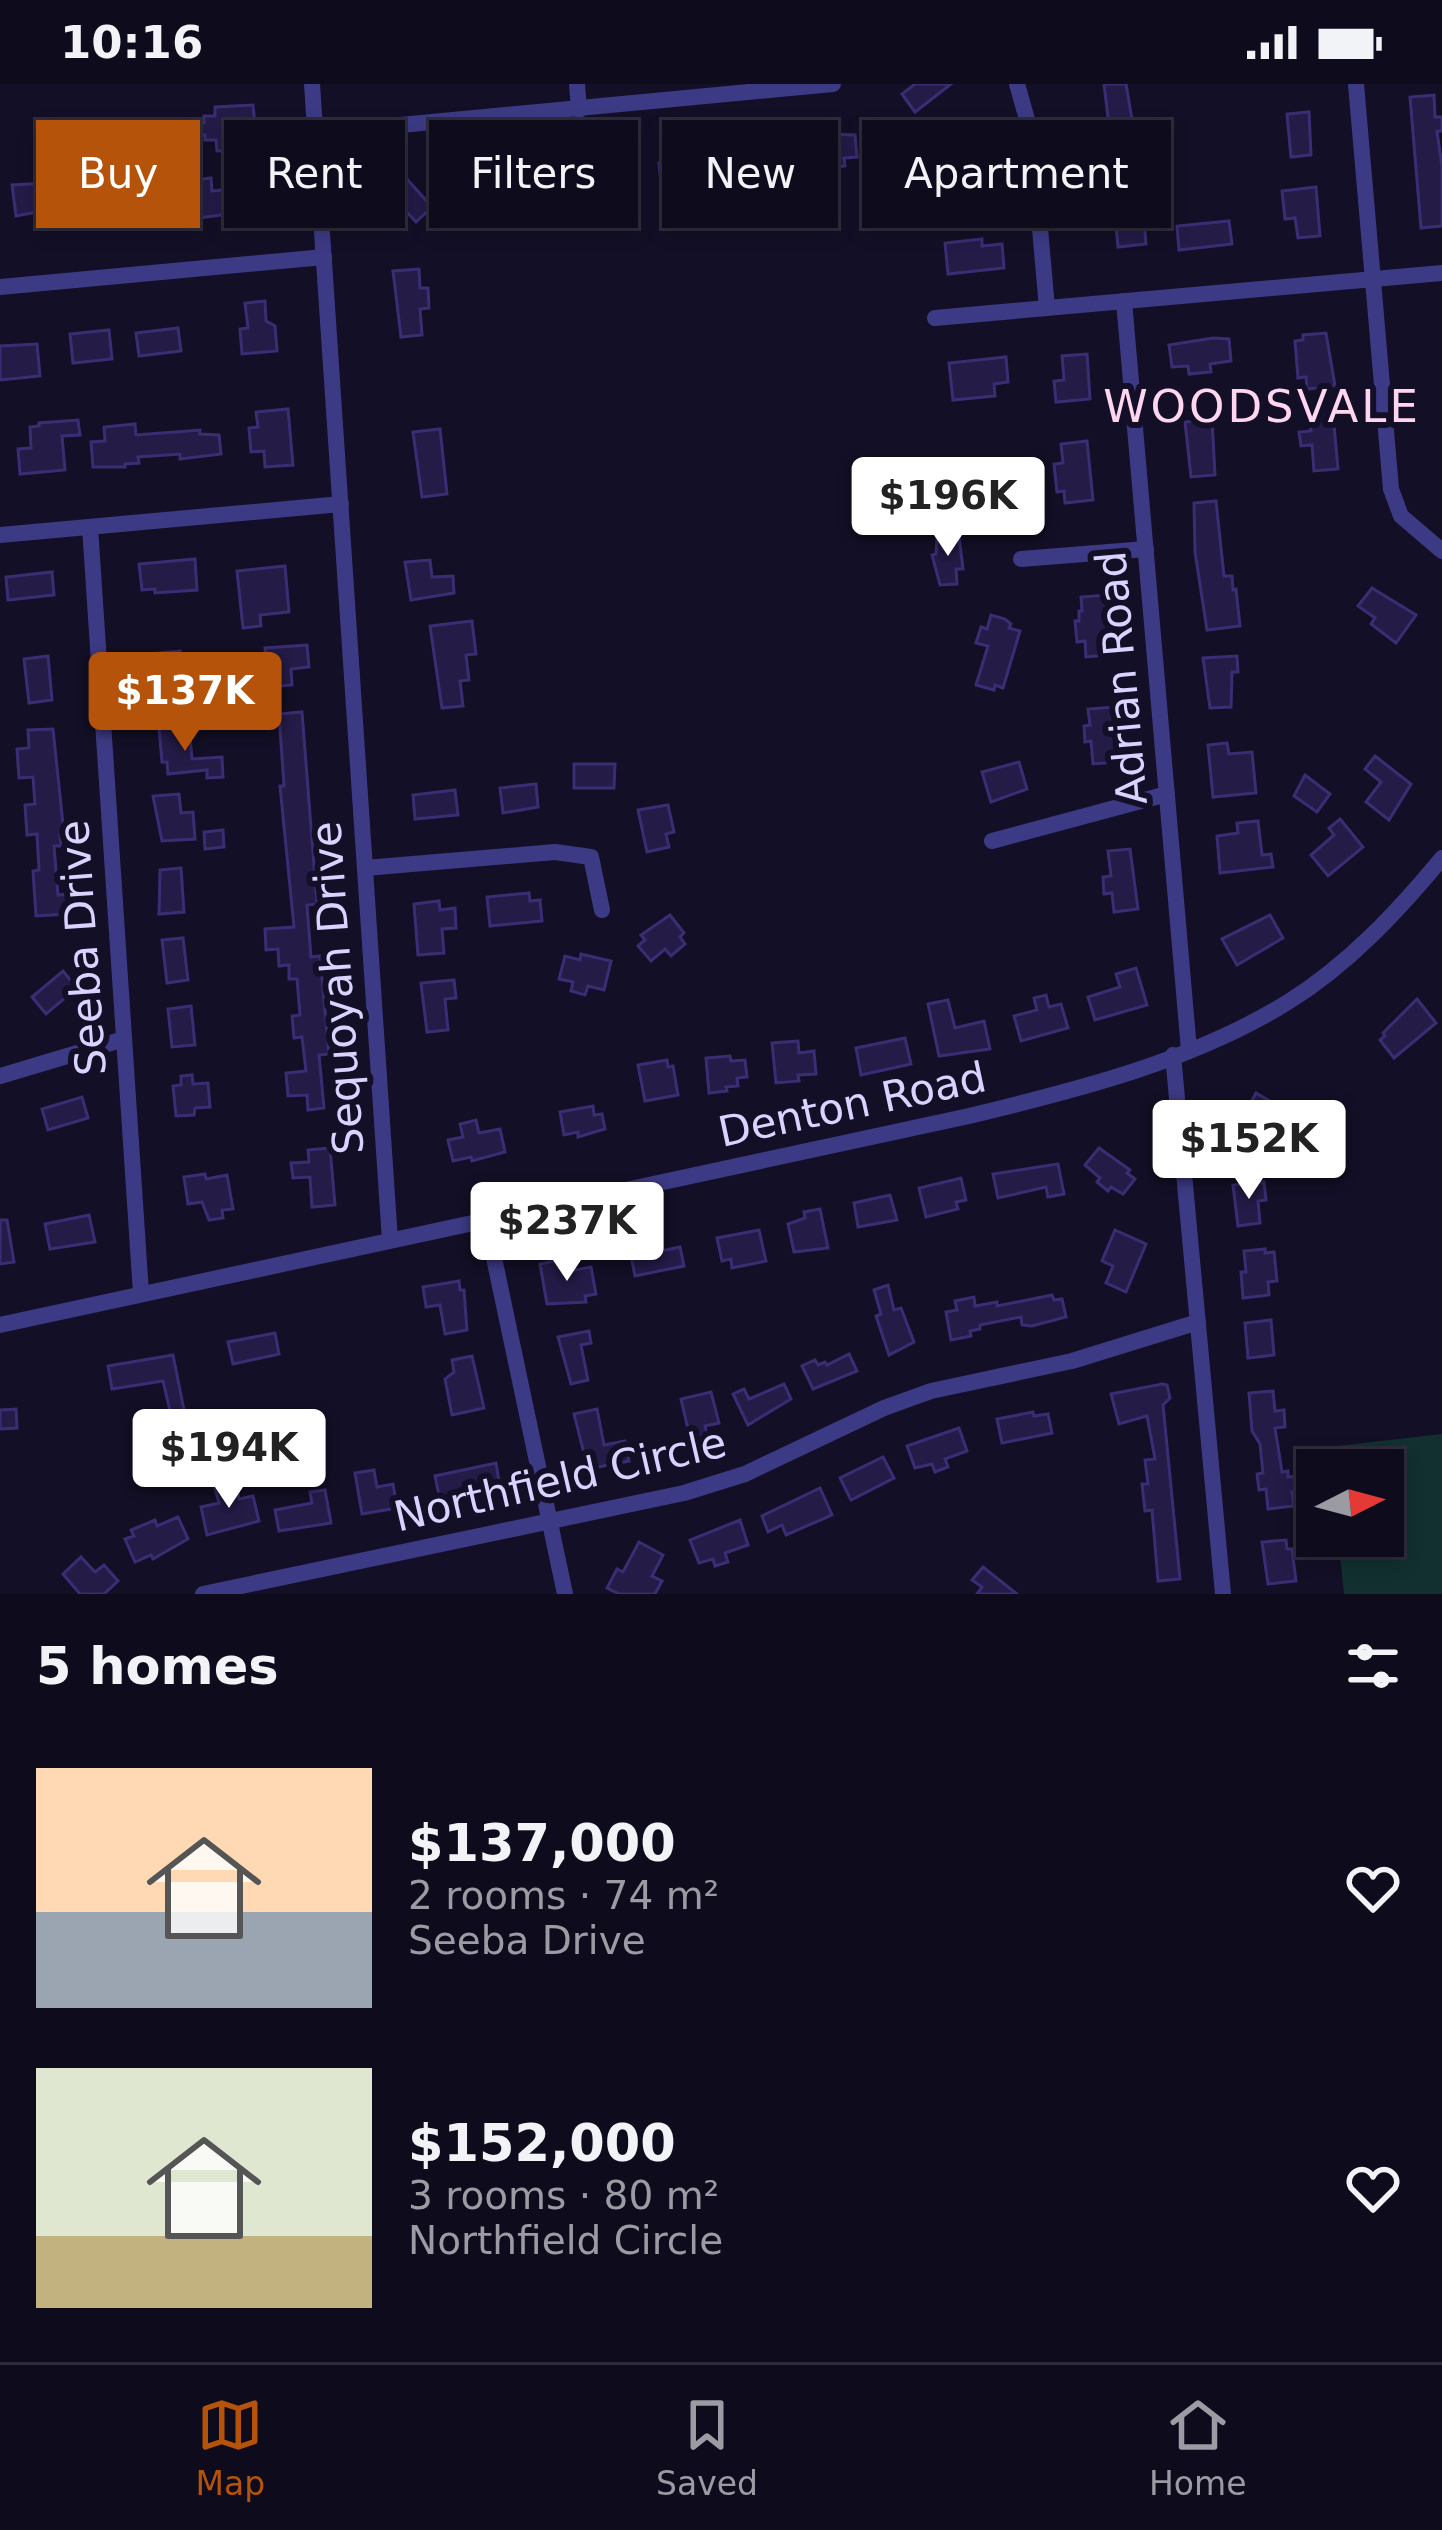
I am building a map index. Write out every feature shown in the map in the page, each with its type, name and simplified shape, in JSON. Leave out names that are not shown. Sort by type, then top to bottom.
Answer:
[{"type":"street","name":"Sequoyah Drive","points":[[312,84],[315,120]]},
{"type":"street","points":[[577,84],[579,110]]},
{"type":"street","points":[[405,125],[833,84]]},
{"type":"street","points":[[1017,84],[1032,137],[1047,308]]},
{"type":"street","points":[[1356,84],[1395,506],[1411,527],[1442,551]]},
{"type":"street","name":"Sequoyah Drive","points":[[322,228],[390,1240]]},
{"type":"street","points":[[0,286],[324,257]]},
{"type":"street","points":[[935,318],[1442,274]]},
{"type":"street","name":"Adrian Road","points":[[1124,301],[1167,794],[1181,1052]]},
{"type":"street","points":[[0,535],[341,504]]},
{"type":"street","name":"Seeba Drive","points":[[90,527],[141,1293]]},
{"type":"street","points":[[1021,560],[1146,549]]},
{"type":"street","points":[[992,841],[1167,794]]},
{"type":"street","points":[[365,868],[556,852],[591,857],[602,910]]},
{"type":"street","name":"Denton Road","points":[[0,1325],[1067,1091],[1181,1052],[1257,1019],[1321,979],[1393,913],[1442,858]]},
{"type":"street","points":[[0,1076],[124,1039]]},
{"type":"street","points":[[1181,1052],[1198,1322],[1223,1594]]},
{"type":"street","points":[[486,1220],[565,1594]]},
{"type":"street","name":"Northfield Circle","points":[[203,1594],[684,1493],[745,1474],[884,1408],[931,1391],[1072,1361],[1198,1322]]},
{"type":"green space","points":[[1442,1434],[1442,1594],[1344,1594],[1340,1557],[1404,1557],[1404,1449],[1328,1447]]},
{"type":"building","points":[[915,84],[951,84],[915,112],[902,94]]},
{"type":"building","points":[[1104,84],[1126,84],[1132,120],[1108,120]]},
{"type":"building","points":[[1434,95],[1435,117],[1442,117],[1442,131],[1437,131],[1442,226],[1421,228],[1410,97]]},
{"type":"building","points":[[253,105],[254,120],[224,120],[224,151],[217,151],[216,140],[200,135],[200,123],[204,116],[215,116],[215,107]]},
{"type":"building","points":[[1309,112],[1311,155],[1291,157],[1287,114]]},
{"type":"building","points":[[838,134],[855,135],[857,157],[844,158],[845,166],[838,167]]},
{"type":"building","points":[[405,177],[429,204],[416,222],[405,210]]},
{"type":"building","points":[[211,178],[212,191],[224,190],[224,215],[200,218],[200,179]]},
{"type":"building","points":[[36,184],[36,212],[16,216],[12,185]]},
{"type":"building","points":[[1316,187],[1320,236],[1298,238],[1295,218],[1285,219],[1282,191]]},
{"type":"building","points":[[1229,221],[1232,244],[1179,250],[1177,226]]},
{"type":"building","points":[[1116,228],[1145,228],[1146,244],[1118,247]]},
{"type":"building","points":[[982,239],[982,246],[1002,244],[1004,268],[948,274],[945,243]]},
{"type":"building","points":[[419,269],[420,288],[428,288],[429,308],[420,309],[422,335],[401,337],[393,271]]},
{"type":"building","points":[[265,301],[266,321],[275,326],[277,351],[242,354],[240,329],[248,328],[245,303]]},
{"type":"building","points":[[178,328],[181,351],[139,356],[136,333]]},
{"type":"building","points":[[109,330],[112,359],[73,363],[70,334]]},
{"type":"building","points":[[1326,333],[1335,386],[1307,389],[1306,377],[1298,378],[1295,341],[1303,340],[1303,335]]},
{"type":"building","points":[[1229,339],[1231,361],[1210,364],[1211,372],[1189,374],[1188,366],[1172,367],[1169,345]]},
{"type":"building","points":[[37,344],[40,376],[0,380],[0,346]]},
{"type":"building","points":[[1087,354],[1090,399],[1056,402],[1054,381],[1064,380],[1062,356]]},
{"type":"building","points":[[1006,357],[1008,382],[994,384],[995,396],[953,400],[949,363]]},
{"type":"building","points":[[288,409],[293,465],[265,467],[264,451],[251,452],[249,428],[258,427],[256,412]]},
{"type":"building","points":[[1333,414],[1338,469],[1314,471],[1312,445],[1301,446],[1299,432],[1311,431],[1309,416]]},
{"type":"building","points":[[1212,419],[1215,475],[1191,477],[1185,422]]},
{"type":"building","points":[[78,420],[80,435],[62,436],[65,470],[20,474],[18,449],[31,448],[30,427]]},
{"type":"building","points":[[135,424],[136,435],[200,430],[200,434],[219,435],[221,454],[138,457],[139,463],[125,467],[93,467],[91,442],[105,441],[104,427]]},
{"type":"building","points":[[440,429],[447,494],[422,497],[413,432]]},
{"type":"building","points":[[1087,441],[1093,500],[1065,503],[1064,491],[1057,492],[1054,464],[1063,463],[1061,444]]},
{"type":"building","points":[[989,466],[992,473],[1008,466],[1019,488],[970,512],[959,490],[976,477],[974,473]]},
{"type":"building","points":[[1216,501],[1224,576],[1232,576],[1240,626],[1207,630],[1195,552],[1194,503]]},
{"type":"building","points":[[959,536],[963,569],[956,569],[957,584],[940,585],[932,555],[937,537]]},
{"type":"building","points":[[195,559],[197,590],[142,590],[139,564]]},
{"type":"building","points":[[430,560],[432,577],[453,576],[454,593],[411,600],[405,562]]},
{"type":"building","points":[[285,566],[289,612],[260,615],[261,626],[243,628],[237,571]]},
{"type":"building","points":[[52,572],[54,595],[8,600],[6,577]]},
{"type":"building","points":[[1372,588],[1416,615],[1396,643],[1371,624],[1375,618],[1358,606]]},
{"type":"building","points":[[1105,595],[1110,655],[1086,657],[1085,641],[1077,642],[1075,621],[1082,611],[1081,597]]},
{"type":"building","points":[[991,615],[1020,631],[1003,688],[995,685],[994,690],[976,685],[988,646],[976,643]]},
{"type":"building","points":[[472,621],[476,654],[466,655],[469,680],[460,681],[463,706],[442,708],[430,626]]},
{"type":"building","points":[[307,645],[309,667],[291,669],[292,685],[268,687],[265,648]]},
{"type":"building","points":[[180,651],[182,663],[193,661],[195,683],[185,685],[186,695],[162,697],[158,653]]},
{"type":"building","points":[[48,656],[52,700],[29,703],[24,659]]},
{"type":"building","points":[[1237,656],[1231,707],[1210,708],[1203,658]]},
{"type":"building","points":[[1113,707],[1118,762],[1093,764],[1091,741],[1085,742],[1088,709]]},
{"type":"building","points":[[302,712],[317,904],[307,905],[311,957],[320,956],[329,1054],[319,1055],[324,1108],[308,1110],[307,1095],[288,1096],[286,1073],[306,1071],[302,1037],[294,1038],[292,1016],[300,1015],[297,979],[289,979],[289,965],[279,966],[278,949],[266,950],[265,929],[294,927],[280,786],[284,786],[279,714]]},
{"type":"building","points":[[189,725],[192,759],[222,757],[223,777],[207,778],[207,770],[168,774],[159,728]]},
{"type":"building","points":[[53,729],[64,834],[60,834],[61,846],[54,846],[58,895],[68,894],[69,914],[36,916],[37,834],[27,835],[25,805],[35,804],[33,777],[19,778],[17,749],[29,748],[28,730]]},
{"type":"building","points":[[1227,743],[1229,754],[1252,752],[1256,793],[1213,797],[1208,745]]},
{"type":"building","points":[[1375,756],[1411,784],[1389,820],[1366,802],[1381,782],[1365,769]]},
{"type":"building","points":[[1019,762],[1027,789],[991,802],[982,772]]},
{"type":"building","points":[[574,764],[615,764],[614,788],[574,788]]},
{"type":"building","points":[[1305,775],[1330,794],[1317,812],[1294,796]]},
{"type":"building","points":[[536,784],[538,807],[503,813],[500,788]]},
{"type":"building","points":[[455,790],[458,815],[415,819],[413,795]]},
{"type":"building","points":[[179,794],[181,813],[193,812],[195,839],[162,841],[153,796]]},
{"type":"building","points":[[668,805],[674,832],[666,834],[669,847],[647,852],[638,810]]},
{"type":"building","points":[[1340,819],[1363,847],[1328,876],[1311,855],[1334,835],[1329,828]]},
{"type":"building","points":[[1258,821],[1262,855],[1271,854],[1273,867],[1220,873],[1217,836],[1238,833],[1237,823]]},
{"type":"building","points":[[223,830],[224,847],[205,849],[204,832]]},
{"type":"building","points":[[1130,849],[1138,909],[1114,912],[1112,893],[1104,894],[1103,877],[1111,876],[1108,851]]},
{"type":"building","points":[[181,868],[184,912],[159,914],[160,870]]},
{"type":"building","points":[[529,893],[530,901],[540,900],[542,921],[490,926],[487,897]]},
{"type":"building","points":[[439,901],[440,910],[455,908],[456,928],[442,929],[444,953],[418,955],[414,904]]},
{"type":"building","points":[[670,915],[684,933],[680,937],[685,944],[671,956],[665,949],[651,961],[638,946],[645,940],[641,935]]},
{"type":"building","points":[[1270,915],[1283,938],[1237,965],[1222,939]]},
{"type":"building","points":[[183,938],[188,980],[167,983],[162,940]]},
{"type":"building","points":[[581,954],[611,961],[604,990],[588,986],[585,995],[571,991],[573,982],[559,979],[565,956],[580,960]]},
{"type":"building","points":[[1136,968],[1147,1005],[1095,1020],[1088,997],[1120,987],[1116,974]]},
{"type":"building","points":[[63,971],[77,988],[46,1014],[32,997]]},
{"type":"building","points":[[454,980],[456,998],[445,999],[448,1030],[427,1032],[421,983]]},
{"type":"building","points":[[1046,995],[1049,1007],[1061,1004],[1068,1028],[1021,1041],[1014,1016],[1037,1010],[1034,998]]},
{"type":"building","points":[[1417,999],[1436,1023],[1394,1058],[1380,1040]]},
{"type":"building","points":[[948,1000],[955,1028],[984,1021],[990,1049],[939,1056],[928,1004]]},
{"type":"building","points":[[191,1006],[195,1045],[172,1047],[168,1009]]},
{"type":"building","points":[[905,1038],[911,1064],[861,1075],[856,1048]]},
{"type":"building","points":[[798,1041],[799,1053],[814,1051],[816,1074],[776,1083],[772,1043]]},
{"type":"building","points":[[730,1056],[731,1061],[745,1060],[747,1077],[737,1078],[738,1086],[726,1087],[727,1091],[709,1093],[706,1058]]},
{"type":"building","points":[[667,1060],[668,1067],[673,1066],[678,1095],[645,1101],[638,1065]]},
{"type":"building","points":[[192,1075],[193,1084],[208,1083],[210,1107],[195,1108],[194,1115],[176,1116],[173,1086],[181,1085],[181,1076]]},
{"type":"building","points":[[1256,1093],[1275,1104],[1265,1124],[1271,1127],[1257,1152],[1231,1139]]},
{"type":"building","points":[[82,1097],[88,1118],[48,1130],[42,1109]]},
{"type":"building","points":[[593,1106],[594,1115],[602,1114],[605,1129],[578,1137],[578,1132],[564,1135],[560,1112]]},
{"type":"building","points":[[476,1120],[479,1133],[500,1129],[505,1152],[453,1161],[448,1140],[463,1137],[460,1124]]},
{"type":"building","points":[[330,1148],[335,1205],[312,1207],[310,1177],[293,1178],[291,1163],[309,1162],[308,1150]]},
{"type":"building","points":[[1099,1148],[1135,1179],[1123,1194],[1111,1187],[1108,1191],[1085,1165]]},
{"type":"building","points":[[1058,1164],[1064,1194],[1048,1197],[1046,1187],[998,1198],[993,1174]]},
{"type":"building","points":[[205,1174],[206,1179],[227,1175],[233,1209],[222,1210],[223,1218],[209,1220],[202,1202],[188,1204],[184,1177]]},
{"type":"building","points":[[961,1178],[966,1200],[956,1202],[958,1209],[926,1217],[919,1188]]},
{"type":"building","points":[[1264,1182],[1266,1200],[1258,1201],[1260,1223],[1238,1226],[1233,1185]]},
{"type":"building","points":[[890,1195],[897,1220],[858,1227],[854,1203]]},
{"type":"building","points":[[820,1209],[828,1248],[794,1252],[788,1224],[805,1218],[804,1212]]},
{"type":"building","points":[[89,1215],[95,1242],[50,1249],[45,1224]]},
{"type":"building","points":[[0,1220],[7,1220],[14,1262],[0,1264]]},
{"type":"building","points":[[759,1230],[766,1261],[732,1268],[731,1259],[722,1261],[717,1238]]},
{"type":"building","points":[[1115,1230],[1146,1244],[1126,1292],[1106,1283],[1113,1266],[1102,1261]]},
{"type":"building","points":[[660,1245],[661,1251],[680,1247],[684,1266],[635,1276],[630,1251]]},
{"type":"building","points":[[1265,1249],[1265,1253],[1274,1252],[1277,1281],[1268,1282],[1269,1295],[1243,1298],[1244,1251]]},
{"type":"building","points":[[560,1260],[563,1272],[591,1267],[596,1294],[585,1296],[586,1302],[547,1304],[540,1264]]},
{"type":"building","points":[[459,1281],[467,1330],[445,1334],[440,1305],[426,1307],[423,1287]]},
{"type":"building","points":[[888,1285],[894,1310],[901,1308],[914,1342],[889,1355],[876,1316],[881,1314],[874,1290]]},
{"type":"building","points":[[1052,1295],[1054,1300],[1062,1299],[1066,1317],[1032,1326],[1022,1325],[1021,1317],[980,1325],[970,1331],[971,1336],[951,1340],[946,1312],[957,1310],[955,1301],[974,1297],[975,1306],[997,1302],[997,1306]]},
{"type":"building","points":[[1271,1320],[1274,1355],[1248,1358],[1245,1323]]},
{"type":"building","points":[[589,1331],[591,1343],[581,1345],[588,1380],[571,1384],[558,1337]]},
{"type":"building","points":[[275,1333],[279,1354],[233,1364],[228,1342]]},
{"type":"building","points":[[849,1354],[857,1371],[813,1389],[802,1366],[815,1360],[827,1365]]},
{"type":"building","points":[[173,1355],[187,1425],[174,1428],[163,1381],[112,1389],[108,1366]]},
{"type":"building","points":[[472,1356],[484,1408],[452,1415],[445,1379],[454,1372],[452,1360]]},
{"type":"building","points":[[784,1384],[791,1399],[748,1425],[733,1394],[744,1389],[749,1399]]},
{"type":"building","points":[[1167,1385],[1170,1398],[1163,1405],[1180,1579],[1158,1581],[1152,1510],[1145,1511],[1142,1484],[1148,1484],[1145,1460],[1155,1459],[1147,1416],[1119,1424],[1111,1394]]},
{"type":"building","points":[[1273,1391],[1275,1411],[1284,1410],[1285,1427],[1275,1428],[1282,1472],[1296,1477],[1294,1506],[1268,1509],[1266,1489],[1259,1490],[1257,1474],[1263,1473],[1249,1393]]},
{"type":"building","points":[[711,1392],[719,1423],[705,1426],[707,1434],[690,1438],[681,1399]]},
{"type":"building","points":[[16,1409],[17,1428],[0,1429],[0,1410]]},
{"type":"building","points":[[597,1409],[604,1445],[625,1441],[629,1461],[588,1469],[574,1414]]},
{"type":"building","points":[[1033,1412],[1034,1416],[1048,1414],[1052,1433],[1002,1443],[997,1419]]},
{"type":"building","points":[[959,1428],[967,1451],[945,1459],[948,1467],[935,1472],[932,1464],[915,1468],[907,1446]]},
{"type":"building","points":[[883,1457],[894,1478],[851,1500],[840,1478]]},
{"type":"building","points":[[496,1463],[500,1487],[440,1500],[435,1476]]},
{"type":"building","points":[[374,1470],[377,1487],[393,1484],[397,1508],[362,1514],[355,1473]]},
{"type":"building","points":[[236,1483],[239,1499],[253,1496],[259,1521],[207,1535],[201,1507],[219,1503],[215,1488]]},
{"type":"building","points":[[820,1488],[832,1515],[786,1535],[782,1525],[768,1532],[762,1516]]},
{"type":"building","points":[[325,1490],[331,1523],[279,1531],[275,1510],[312,1503],[310,1492]]},
{"type":"building","points":[[178,1517],[188,1539],[153,1559],[151,1555],[135,1562],[125,1539],[134,1536],[131,1530]]},
{"type":"building","points":[[740,1520],[748,1545],[725,1553],[728,1562],[699,1563],[690,1540]]},
{"type":"building","points":[[1286,1540],[1287,1549],[1292,1549],[1296,1581],[1268,1584],[1262,1542]]},
{"type":"building","points":[[639,1542],[663,1555],[652,1576],[662,1581],[655,1594],[619,1594],[607,1588],[617,1569],[623,1572]]},
{"type":"building","points":[[81,1557],[95,1572],[104,1565],[118,1581],[104,1594],[80,1594],[63,1574]]},
{"type":"building","points":[[983,1567],[1017,1594],[977,1594],[982,1587],[972,1580]]},
{"type":"district","name":"WOODSVALE","points":[[1262,406]]}]
